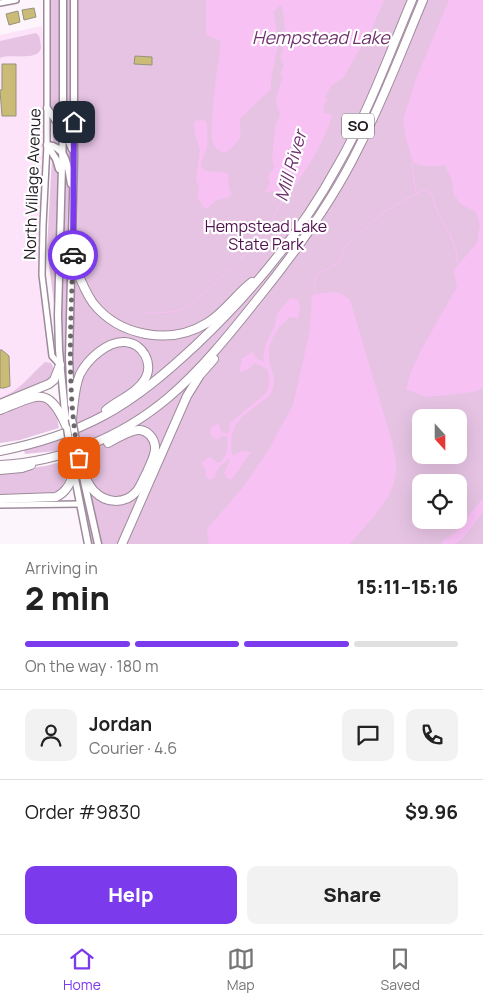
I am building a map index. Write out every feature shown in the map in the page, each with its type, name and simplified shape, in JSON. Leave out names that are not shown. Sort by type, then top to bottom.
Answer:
[{"type":"highway","name":"SO","points":[[0,451],[52,438],[93,421],[133,398],[169,369],[216,326],[265,272],[310,213],[343,158],[412,0]]},
{"type":"highway","name":"SO","points":[[0,465],[47,458],[99,441],[147,414],[168,398],[201,366],[256,301],[311,228],[349,166],[374,116],[423,0]]},
{"type":"highway","points":[[72,258],[86,292],[103,313],[127,329],[158,336],[182,333],[205,324],[219,314],[244,288],[265,272]]},
{"type":"highway","points":[[122,544],[187,396],[205,369],[237,332],[256,301]]},
{"type":"highway","points":[[72,419],[77,383],[81,372],[89,361],[100,351],[116,343],[127,342],[136,346],[143,352],[148,362],[148,373],[144,381],[138,388],[113,404],[93,421]]},
{"type":"highway","points":[[0,404],[49,384],[54,380],[60,364]]},
{"type":"highway","points":[[0,410],[34,397],[43,397],[56,405],[67,428]]},
{"type":"highway","points":[[0,500],[56,497],[68,488],[77,470],[100,497],[110,501],[123,500],[133,495],[141,484],[154,454],[154,442],[148,433],[136,430],[92,450],[62,454]]},
{"type":"highway","points":[[0,445],[52,438]]},
{"type":"highway","points":[[0,470],[22,468],[47,458]]},
{"type":"main road","points":[[63,0],[62,152],[56,356],[60,364],[67,428],[98,544]]},
{"type":"main road","points":[[74,0],[74,198],[70,348],[72,419],[80,504],[88,544]]},
{"type":"main road","points":[[47,108],[70,143],[74,158]]},
{"type":"main road","points":[[47,146],[57,147],[62,152],[67,162],[74,198]]},
{"type":"main road","points":[[47,146],[58,166],[61,195]]},
{"type":"main road","points":[[56,356],[65,354],[70,348]]},
{"type":"street","points":[[0,3],[16,0]]},
{"type":"street","name":"North Village Avenue","points":[[47,0],[47,146],[42,275],[56,356]]},
{"type":"street","points":[[0,505],[80,504]]},
{"type":"shaded area","points":[[42,26],[48,100],[41,273],[52,358],[51,376],[0,400],[0,35]]},
{"type":"green space","name":"Hempstead Lake State Park","points":[[49,0],[483,0],[483,544],[89,544],[73,447],[56,451],[25,454],[24,450],[71,436],[47,249],[53,139]]},
{"type":"green space","points":[[36,33],[39,36],[41,48],[35,55],[0,58],[0,41]]},
{"type":"green space","points":[[45,362],[51,363],[54,368],[50,381],[0,401],[0,398],[19,387]]},
{"type":"green space","points":[[41,399],[48,401],[56,412],[59,428],[20,440],[0,443],[0,413],[32,400]]},
{"type":"green space","points":[[65,461],[67,475],[63,486],[65,487],[54,496],[0,497],[0,472],[45,466]]},
{"type":"water","name":"Hempstead Lake","points":[[206,0],[384,0],[372,28],[343,78],[331,86],[325,96],[327,100],[323,113],[330,114],[332,117],[312,158],[287,197],[278,191],[265,192],[270,183],[268,177],[274,168],[272,159],[275,127],[280,115],[276,102],[283,77],[280,74],[284,66],[280,56],[285,31],[283,9],[281,5],[273,12],[278,41],[271,89],[239,119],[241,131],[239,139],[225,153],[215,147],[212,136],[221,41],[206,35]]},
{"type":"water","points":[[449,0],[483,0],[483,388],[474,392],[426,397],[406,389],[411,372],[421,350],[457,287],[454,270],[477,243],[480,224],[476,212],[461,204],[454,195],[452,181],[445,165],[425,166],[413,162],[403,120],[416,79]]},
{"type":"water","points":[[199,119],[207,123],[207,148],[202,160],[202,168],[207,171],[228,174],[229,189],[232,193],[228,198],[219,199],[207,209],[203,207],[198,197],[199,185],[196,180],[200,150],[195,134],[194,122]]},
{"type":"water","points":[[331,292],[340,293],[350,300],[392,442],[396,462],[392,488],[373,518],[349,544],[209,544],[207,529],[245,485],[268,451],[293,405],[310,331],[312,295]]},
{"type":"water","points":[[290,298],[297,299],[300,306],[299,313],[298,318],[290,317],[285,321],[277,330],[270,345],[269,362],[274,377],[272,391],[246,413],[233,430],[232,456],[242,451],[251,452],[232,479],[228,479],[224,473],[229,459],[219,467],[214,478],[210,480],[205,475],[206,470],[202,464],[203,461],[210,457],[217,463],[221,462],[227,452],[228,438],[222,435],[218,440],[213,438],[210,433],[212,426],[219,424],[221,431],[228,433],[230,423],[267,392],[270,377],[267,369],[255,363],[247,370],[240,372],[241,359],[253,352],[256,358],[264,362],[263,357],[266,344],[275,326],[277,314]]},
{"type":"building","points":[[34,8],[36,17],[24,20],[22,10]]},
{"type":"building","points":[[18,11],[20,22],[9,25],[6,14]]},
{"type":"building","points":[[135,56],[152,57],[152,65],[134,64]]},
{"type":"building","points":[[2,64],[16,64],[16,116],[2,116],[0,90],[2,90]]},
{"type":"building","points":[[0,350],[9,356],[10,386],[4,388],[0,388]]},
{"type":"waterway","points":[[413,162],[416,193]]},
{"type":"waterway","name":"Mill River","points":[[362,231],[385,211],[423,190],[431,193],[439,216],[450,234],[456,250],[458,264],[460,265]]},
{"type":"waterway","name":"Mill River","points":[[193,302],[245,254],[268,226],[285,196]]},
{"type":"waterway","name":"Mill River","points":[[316,293],[314,283],[317,274],[339,262],[345,247],[354,236]]},
{"type":"waterway","name":"Mill River","points":[[143,313],[179,310],[189,305]]},
{"type":"waterway","name":"Mill River","points":[[446,544],[460,535],[483,505]]},
{"type":"way so far","points":[[73,255],[70,377],[72,419],[79,458]]},
{"type":"route","points":[[73,255],[74,122]]}]
